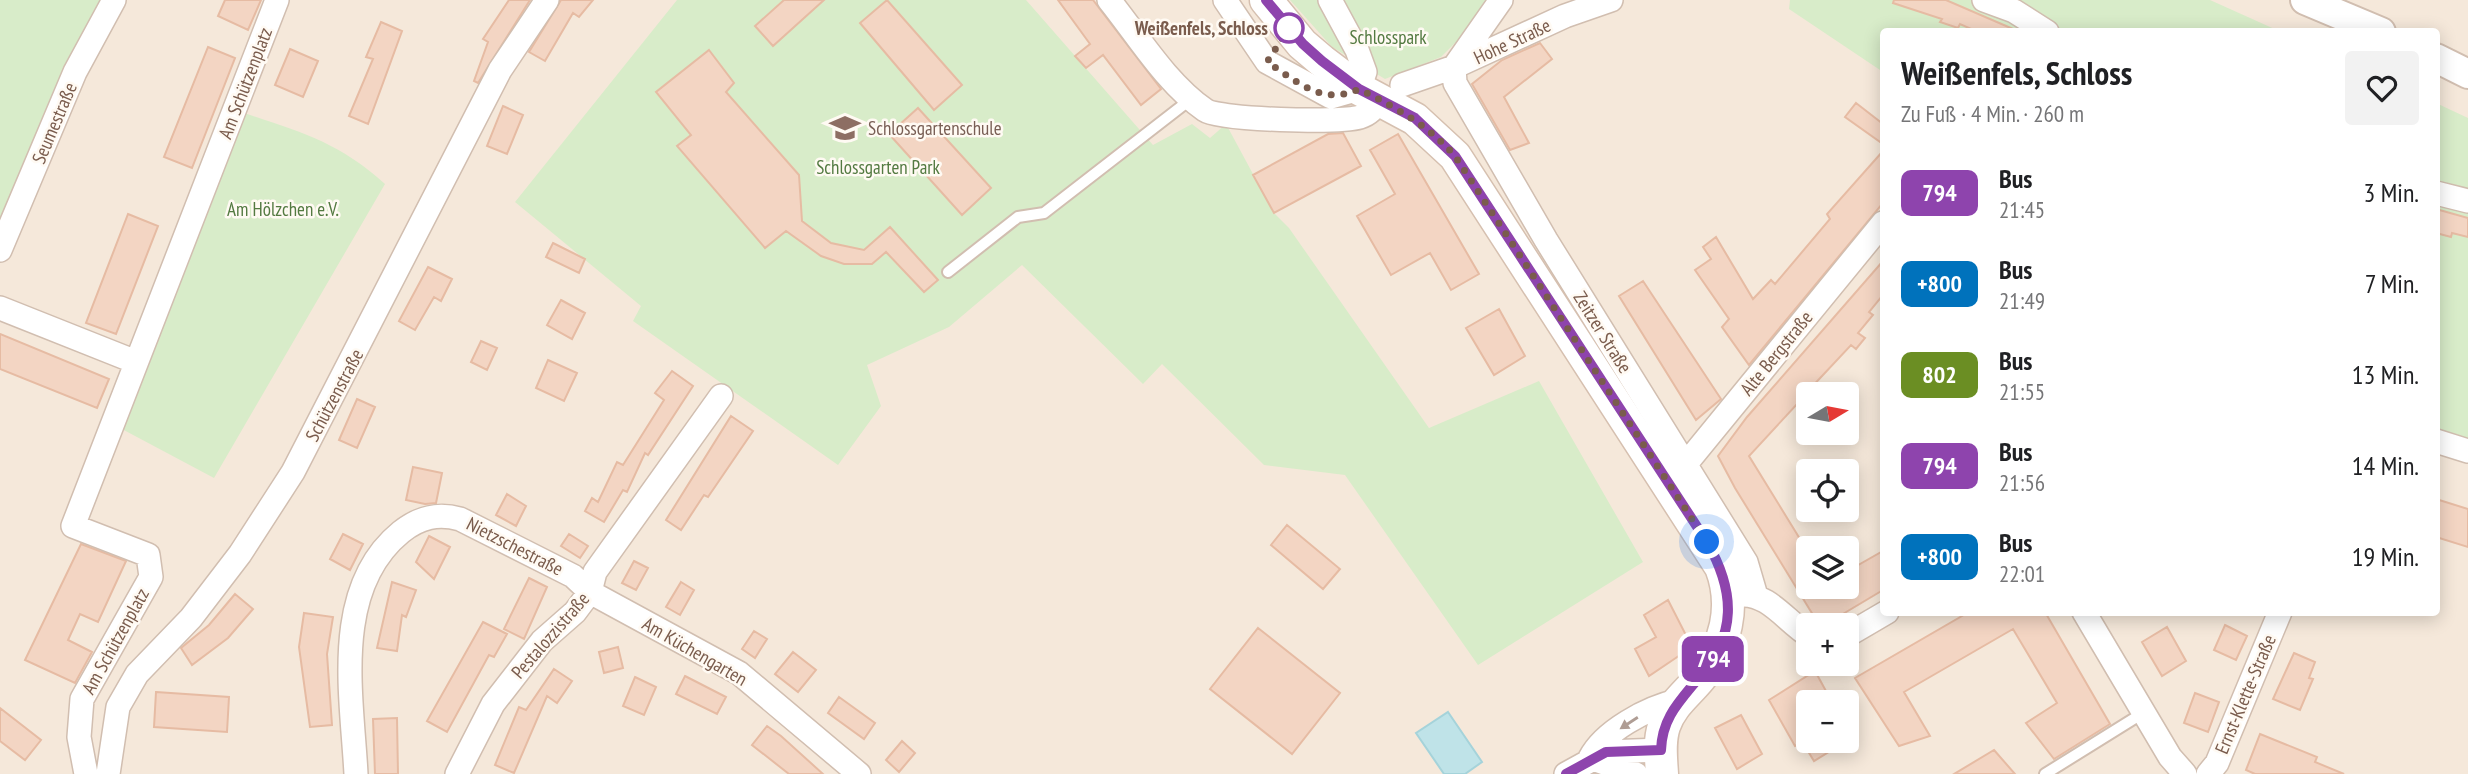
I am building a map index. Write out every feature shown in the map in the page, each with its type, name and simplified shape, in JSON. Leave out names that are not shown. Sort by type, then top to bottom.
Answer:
[{"type":"main road","name":"Zeitzer Straße","points":[[1266,0],[1303,44],[1381,92],[1415,118],[1455,156],[1675,472],[1721,567],[1742,596],[1727,622],[1718,649],[1699,679],[1677,701],[1664,726],[1662,762]]},
{"type":"street","name":"Seumestraße","points":[[0,250],[75,72],[114,0]]},
{"type":"street","name":"Am Schützenplatz","points":[[86,774],[79,737],[82,699],[151,577],[148,555],[73,526],[277,0]]},
{"type":"street","name":"Schützenstraße","points":[[108,774],[118,707],[137,674],[191,618],[240,554],[293,472],[500,70],[547,0]]},
{"type":"street","points":[[1109,0],[1191,99],[1208,113],[1328,120],[1360,117],[1369,114],[1381,92]]},
{"type":"street","points":[[1224,0],[1267,62],[1331,97],[1381,92]]},
{"type":"street","points":[[1329,0],[1357,50],[1365,72],[1381,92]]},
{"type":"street","points":[[1454,67],[1502,0]]},
{"type":"street","name":"Hohe Straße","points":[[1381,92],[1454,67],[1565,16],[1611,0]]},
{"type":"street","points":[[1984,0],[2014,11],[2041,28]]},
{"type":"street","points":[[2305,0],[2372,28]]},
{"type":"street","points":[[2440,60],[2468,74]]},
{"type":"street","name":"Zeitzer Straße","points":[[1454,67],[1459,94],[1675,472]]},
{"type":"street","points":[[2440,194],[2468,201]]},
{"type":"street","name":"Alte Bergstraße","points":[[1675,472],[1880,227]]},
{"type":"street","points":[[0,308],[136,362]]},
{"type":"street","name":"Pestalozzistraße","points":[[457,774],[493,704],[542,641],[575,612],[590,592],[595,572],[721,396]]},
{"type":"street","points":[[2440,442],[2468,451]]},
{"type":"street","name":"Nietzschestraße","points":[[356,774],[350,648],[359,595],[375,562],[392,539],[408,526],[441,514],[460,519],[573,576],[590,592]]},
{"type":"street","name":"Am Küchengarten","points":[[590,592],[739,673],[859,774]]},
{"type":"street","points":[[1742,596],[1796,628]]},
{"type":"street","points":[[1859,628],[1880,616]]},
{"type":"street","points":[[2086,616],[2169,757],[2185,774]]},
{"type":"street","name":"Ernst-Klette-Straße","points":[[2208,774],[2217,763],[2278,616]]},
{"type":"street","name":"Zeitzer Straße","points":[[1590,758],[1597,744],[1647,711],[1677,701]]},
{"type":"street","name":"Zeitzer Straße","points":[[1566,774],[1590,758],[1606,752],[1662,762]]},
{"type":"street","points":[[1590,758],[1636,774]]},
{"type":"lane","points":[[948,272],[1018,217],[1044,213],[1191,99]]},
{"type":"lane","points":[[2045,774],[2143,713]]},
{"type":"shaded area","points":[[116,0],[2468,0],[2468,774],[0,774],[0,230]]},
{"type":"green space","points":[[0,0],[116,0],[0,230]]},
{"type":"green space","name":"Schlossgarten Park","points":[[677,0],[1026,0],[1153,145],[1192,124],[1210,138],[1226,124],[1274,213],[1289,228],[1429,428],[1539,381],[1643,562],[1478,665],[1345,475],[1264,465],[1162,364],[1143,384],[1022,265],[949,327],[867,365],[881,406],[838,465],[633,321],[641,306],[515,202]]},
{"type":"green space","name":"Schlosspark","points":[[1290,0],[1488,0],[1459,39],[1441,57],[1385,79],[1332,47]]},
{"type":"green space","points":[[1790,0],[2210,0],[2272,28],[1880,28],[1880,70],[1789,9]]},
{"type":"green space","points":[[2440,105],[2468,118],[2468,439],[2440,429]]},
{"type":"green space","name":"Am Hölzchen e.V.","points":[[241,112],[317,139],[351,157],[385,184],[214,478],[120,428]]},
{"type":"water","points":[[1448,712],[1482,762],[1465,774],[1444,774],[1416,733]]},
{"type":"building","points":[[225,0],[261,0],[248,30],[218,16]]},
{"type":"building","points":[[509,0],[530,0],[478,83],[474,81],[488,42],[483,39]]},
{"type":"building","points":[[561,0],[593,0],[579,17],[573,13],[545,61],[529,52]]},
{"type":"building","points":[[784,0],[824,0],[773,46],[755,26]]},
{"type":"building","points":[[887,0],[962,85],[934,110],[860,23]]},
{"type":"building","points":[[1058,0],[1093,0],[1161,89],[1141,105],[1103,55],[1086,68],[1075,56],[1090,44]]},
{"type":"building","points":[[1894,0],[1946,0],[2011,28],[1969,28],[1960,24],[1958,28],[1940,22],[1942,19],[1893,3]]},
{"type":"building","points":[[381,22],[402,31],[368,124],[349,116],[373,59],[366,57]]},
{"type":"building","points":[[1540,43],[1552,59],[1504,97],[1529,143],[1510,150],[1472,84],[1502,60]]},
{"type":"building","points":[[208,47],[235,58],[192,168],[164,157]]},
{"type":"building","points":[[290,49],[318,61],[303,97],[275,85]]},
{"type":"building","points":[[709,50],[734,83],[726,92],[799,175],[802,221],[831,243],[864,250],[890,227],[938,280],[924,292],[886,252],[872,264],[844,264],[821,256],[786,231],[765,248],[677,146],[691,135],[656,92]]},
{"type":"building","points":[[1856,103],[1880,122],[1880,142],[1845,117]]},
{"type":"building","points":[[503,106],[523,115],[507,154],[487,146]]},
{"type":"building","points":[[918,108],[991,188],[962,215],[889,134]]},
{"type":"building","points":[[1343,133],[1361,166],[1274,213],[1253,175],[1328,134]]},
{"type":"building","points":[[1398,134],[1479,274],[1451,290],[1430,253],[1391,275],[1357,216],[1395,194],[1370,150]]},
{"type":"building","points":[[1880,154],[1880,207],[1749,365],[1722,327],[1729,319],[1695,270],[1711,259],[1703,247],[1716,237],[1753,299],[1771,280],[1775,284],[1830,219],[1827,214]]},
{"type":"building","points":[[2440,210],[2468,218],[2468,237],[2452,233],[2451,237],[2440,234]]},
{"type":"building","points":[[128,214],[158,226],[116,334],[86,323]]},
{"type":"building","points":[[553,243],[585,259],[579,273],[546,257]]},
{"type":"building","points":[[1880,264],[1880,299],[1869,312],[1873,315],[1858,333],[1865,338],[1856,349],[1851,345],[1816,382],[1796,382],[1796,405],[1749,456],[1798,536],[1796,536],[1796,587],[1718,456],[1747,417]]},
{"type":"building","points":[[428,267],[452,279],[441,301],[434,297],[415,330],[399,321]]},
{"type":"building","points":[[1643,281],[1721,399],[1696,420],[1619,296]]},
{"type":"building","points":[[561,300],[585,313],[572,339],[547,325]]},
{"type":"building","points":[[1499,309],[1525,356],[1494,375],[1466,328]]},
{"type":"building","points":[[0,334],[109,379],[97,408],[0,369]]},
{"type":"building","points":[[481,341],[497,348],[487,370],[471,362]]},
{"type":"building","points":[[548,360],[577,373],[564,401],[536,388]]},
{"type":"building","points":[[672,371],[693,386],[648,455],[645,453],[627,492],[623,490],[604,522],[585,511],[592,498],[598,502],[617,462],[623,465],[664,400],[655,393]]},
{"type":"building","points":[[357,399],[375,407],[357,448],[339,440]]},
{"type":"building","points":[[731,416],[753,431],[708,497],[704,495],[681,530],[666,520]]},
{"type":"building","points":[[413,467],[442,473],[436,503],[406,500]]},
{"type":"building","points":[[507,494],[526,506],[516,526],[496,515]]},
{"type":"building","points":[[2440,500],[2468,509],[2468,547],[2440,538]]},
{"type":"building","points":[[1287,525],[1340,569],[1323,589],[1271,545]]},
{"type":"building","points":[[343,534],[363,544],[350,570],[330,559]]},
{"type":"building","points":[[569,534],[588,546],[580,558],[561,546]]},
{"type":"building","points":[[429,536],[450,547],[434,579],[416,562]]},
{"type":"building","points":[[81,544],[126,561],[98,622],[80,614],[68,640],[92,652],[75,683],[25,660]]},
{"type":"building","points":[[1880,553],[1880,592],[1844,613],[1812,613],[1803,599],[1859,599],[1859,565]]},
{"type":"building","points":[[634,561],[648,568],[636,590],[622,583]]},
{"type":"building","points":[[529,578],[547,587],[524,639],[504,629]]},
{"type":"building","points":[[392,582],[416,590],[406,617],[402,615],[397,651],[377,648]]},
{"type":"building","points":[[681,582],[694,590],[680,615],[666,607]]},
{"type":"building","points":[[235,594],[253,609],[228,638],[192,665],[181,648],[209,625]]},
{"type":"building","points":[[1668,600],[1692,647],[1649,676],[1635,649],[1656,637],[1644,615]]},
{"type":"building","points":[[304,613],[333,617],[327,654],[332,725],[310,727],[299,647]]},
{"type":"building","points":[[1962,616],[2047,616],[2110,724],[2054,759],[2026,723],[2057,703],[2013,629],[1904,692],[1930,736],[1899,746],[1855,678]]},
{"type":"building","points":[[483,622],[507,634],[494,657],[489,655],[447,732],[427,721]]},
{"type":"building","points":[[2225,625],[2247,636],[2236,660],[2214,650]]},
{"type":"building","points":[[2167,627],[2186,661],[2162,676],[2142,642]]},
{"type":"building","points":[[1258,628],[1340,693],[1292,754],[1210,689]]},
{"type":"building","points":[[754,631],[767,639],[755,658],[742,649]]},
{"type":"building","points":[[618,647],[623,668],[604,673],[599,652]]},
{"type":"building","points":[[793,652],[816,670],[798,692],[775,674]]},
{"type":"building","points":[[2294,653],[2315,662],[2309,678],[2313,679],[2300,710],[2273,699]]},
{"type":"building","points":[[554,669],[572,681],[557,703],[547,696],[514,773],[495,765],[519,707],[526,710]]},
{"type":"building","points":[[685,676],[726,697],[717,714],[676,694]]},
{"type":"building","points":[[1807,676],[1818,676],[1825,690],[1796,690],[1795,746],[1769,700]]},
{"type":"building","points":[[635,677],[656,687],[644,715],[623,706]]},
{"type":"building","points":[[156,692],[229,697],[227,732],[154,727]]},
{"type":"building","points":[[2195,693],[2219,702],[2208,732],[2184,723]]},
{"type":"building","points":[[839,697],[875,723],[864,739],[828,713]]},
{"type":"building","points":[[0,708],[41,740],[25,760],[0,741]]},
{"type":"building","points":[[1741,715],[1762,754],[1737,769],[1715,728]]},
{"type":"building","points":[[397,718],[398,774],[375,774],[373,719]]},
{"type":"building","points":[[767,726],[823,774],[789,774],[752,745]]},
{"type":"building","points":[[2260,734],[2317,757],[2315,762],[2344,774],[2255,774],[2246,770]]},
{"type":"building","points":[[902,741],[915,753],[899,772],[886,760]]},
{"type":"building","points":[[1994,750],[2015,774],[1954,774]]},
{"type":"building","points":[[1809,753],[1827,753],[1814,761]]},
{"type":"bus line","name":"794","points":[[1266,0],[1303,44],[1322,61],[1359,89],[1415,118],[1455,156],[1707,542],[1725,577],[1729,607],[1724,635],[1710,664],[1677,701],[1670,713],[1664,726],[1661,750],[1606,752],[1590,758],[1566,774]]},
{"type":"place","name":"Weißenfels, Schloss","points":[[1289,28]]},
{"type":"place","name":"Schlossgartenschule","points":[[845,128]]},
{"type":"route","points":[[1289,28],[1267,62],[1320,94],[1341,97],[1359,89],[1391,104],[1415,118],[1455,156],[1707,542]]}]
